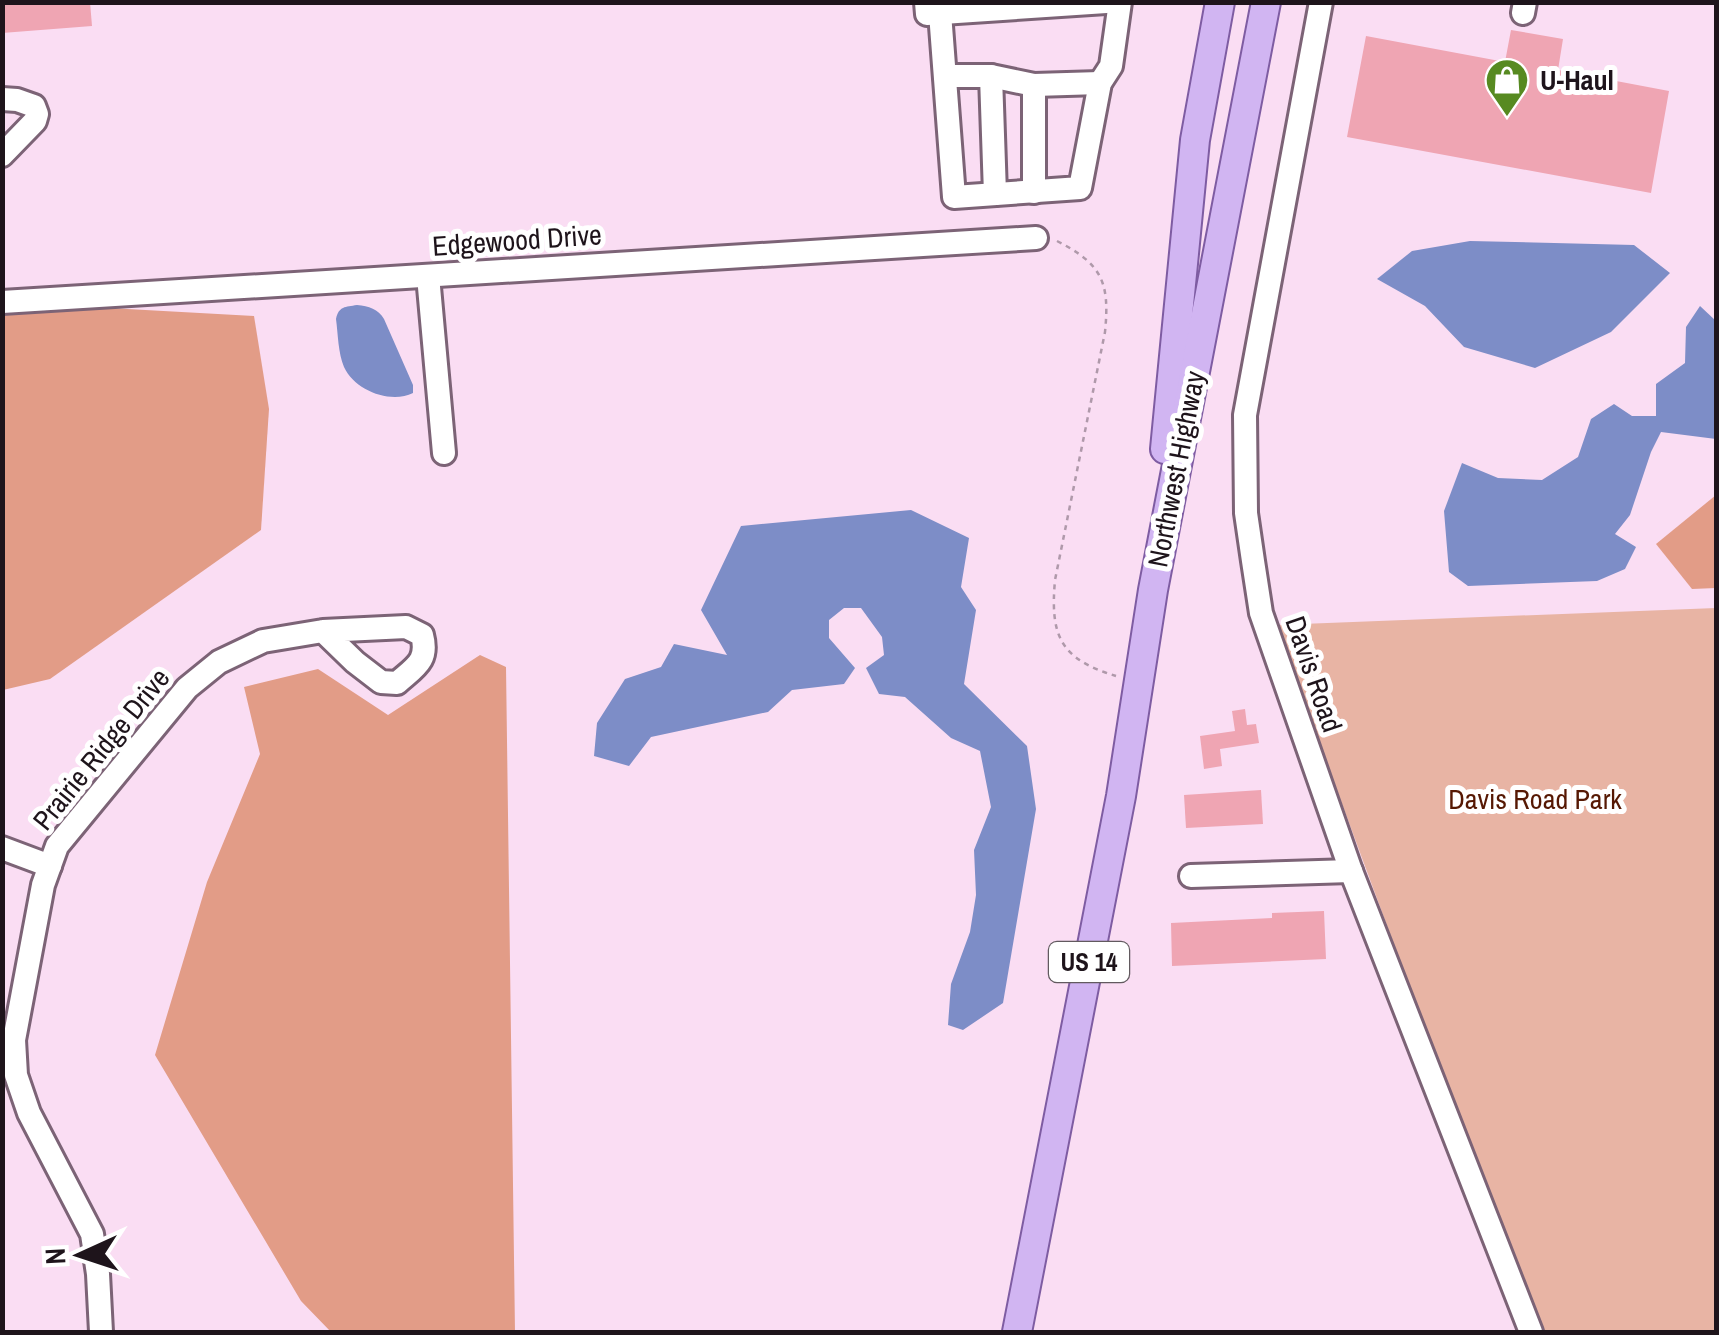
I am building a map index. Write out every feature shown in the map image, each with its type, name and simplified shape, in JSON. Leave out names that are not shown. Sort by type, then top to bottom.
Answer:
[{"type":"main road","name":"Northwest Highway","points":[[1153,590],[1195,140],[1220,2]]},
{"type":"main road","name":"Northwest Highway","points":[[1153,590],[1266,2]]},
{"type":"main road","name":"US 14","points":[[1016,1332],[1117,815],[1153,590]]},
{"type":"street","points":[[1106,2],[933,8],[945,76],[954,197],[1080,188],[1100,83],[1111,66],[1120,2]]},
{"type":"street","name":"Davis Road","points":[[1321,2],[1245,415],[1246,513],[1261,612],[1351,871],[1530,1332]]},
{"type":"street","points":[[945,76],[991,76],[1034,85],[1100,83]]},
{"type":"street","points":[[991,76],[995,194]]},
{"type":"street","points":[[1034,85],[1034,192]]},
{"type":"street","points":[[2,99],[28,103],[37,114],[2,155]]},
{"type":"street","name":"Edgewood Drive","points":[[2,302],[1036,238]]},
{"type":"street","points":[[428,276],[444,453]]},
{"type":"street","name":"Prairie Ridge Drive","points":[[101,1332],[92,1234],[30,1113],[12,1094],[16,1075],[14,1040],[44,884],[57,846],[187,688],[218,662],[264,641],[323,630]]},
{"type":"street","points":[[2,848],[50,866]]},
{"type":"street","points":[[1191,876],[1351,871]]},
{"type":"path","points":[[1036,238],[1052,238],[1078,252],[1097,271],[1106,292],[1105,332],[1055,580],[1054,621],[1069,652],[1100,671],[1137,682]]},
{"type":"green space","name":"Davis Road Park","points":[[1716,608],[1716,1332],[1537,1332],[1276,625]]},
{"type":"shaded area","points":[[91,307],[254,316],[269,409],[261,530],[50,679],[3,690],[2,308]]},
{"type":"shaded area","points":[[1716,495],[1716,588],[1692,589],[1656,544]]},
{"type":"shaded area","points":[[480,655],[506,667],[515,1332],[331,1332],[301,1301],[155,1055],[207,882],[260,754],[244,687],[318,669],[388,715]]},
{"type":"water","points":[[1470,241],[1634,245],[1670,273],[1611,332],[1535,368],[1464,347],[1425,306],[1377,279],[1412,251]]},
{"type":"water","points":[[357,305],[373,309],[384,319],[413,393],[384,396],[365,389],[349,375],[340,356],[336,319],[341,309]]},
{"type":"water","points":[[1700,306],[1716,321],[1716,439],[1661,432],[1630,515],[1615,534],[1636,547],[1625,569],[1597,581],[1468,586],[1449,572],[1444,511],[1462,463],[1498,478],[1542,480],[1578,457],[1591,419],[1614,404],[1632,416],[1656,416],[1656,384],[1685,363],[1686,327]]},
{"type":"water","points":[[911,510],[969,538],[961,587],[976,610],[964,684],[1027,746],[1036,809],[1003,1003],[963,1030],[948,1025],[951,984],[970,932],[976,895],[974,850],[991,807],[980,751],[951,738],[905,697],[879,694],[866,668],[884,655],[882,637],[861,608],[844,608],[829,620],[829,638],[855,668],[844,684],[792,690],[768,712],[651,737],[629,766],[594,756],[597,723],[625,679],[661,667],[674,644],[727,655],[701,610],[741,526]]},
{"type":"building","points":[[2,2],[90,2],[92,26],[2,33]]},
{"type":"building","points":[[1511,30],[1563,39],[1558,70],[1669,91],[1651,193],[1347,137],[1366,36],[1505,62]]},
{"type":"building","points":[[1245,709],[1247,725],[1256,724],[1259,743],[1220,749],[1222,766],[1204,769],[1200,736],[1235,731],[1232,711]]},
{"type":"building","points":[[1261,790],[1263,824],[1186,828],[1184,795]]},
{"type":"building","points":[[1324,911],[1326,959],[1172,966],[1171,923]]},
{"type":"place","name":"U-Haul","points":[[1507,118]]}]
